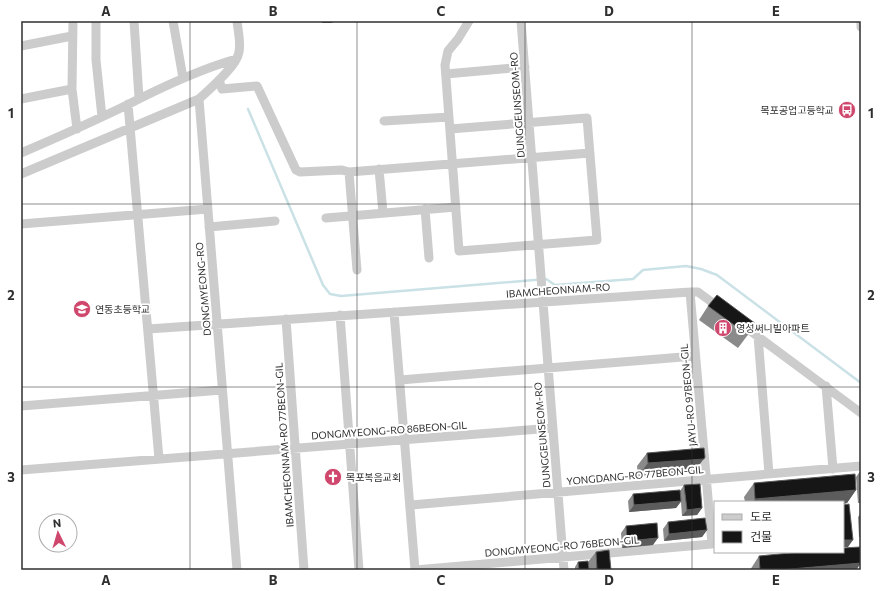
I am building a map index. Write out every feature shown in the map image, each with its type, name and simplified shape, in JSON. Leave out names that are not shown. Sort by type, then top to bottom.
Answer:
[{"type":"street","points":[[73,21],[72,89],[77,129]]},
{"type":"street","points":[[96,21],[96,60],[102,117]]},
{"type":"street","points":[[134,21],[139,98]]},
{"type":"street","points":[[173,21],[183,78]]},
{"type":"street","points":[[21,174],[199,99],[219,80],[239,54],[240,47],[237,21]]},
{"type":"street","points":[[450,130],[587,118],[597,240],[459,251],[445,65],[448,51],[458,39],[469,21]]},
{"type":"street","name":"DUNGGEUNSEOM-RO","points":[[521,21],[564,570]]},
{"type":"street","points":[[861,21],[861,27]]},
{"type":"street","points":[[21,46],[72,36]]},
{"type":"street","points":[[21,153],[77,129],[183,78],[210,67],[236,59]]},
{"type":"street","points":[[446,74],[525,67]]},
{"type":"street","points":[[219,80],[222,89],[257,86],[296,170],[300,172],[342,170],[349,172],[445,163],[452,164],[590,153]]},
{"type":"street","points":[[21,99],[72,89]]},
{"type":"street","name":"DONGMYEONG-RO","points":[[199,99],[237,570]]},
{"type":"street","points":[[128,104],[159,459]]},
{"type":"street","points":[[384,121],[449,117]]},
{"type":"street","points":[[380,169],[383,213]]},
{"type":"street","points":[[349,172],[357,270]]},
{"type":"street","points":[[326,218],[456,207]]},
{"type":"street","points":[[21,224],[208,209]]},
{"type":"street","points":[[425,209],[429,258]]},
{"type":"street","points":[[209,227],[275,221]]},
{"type":"street","name":"JAYU-RO 97BEON-GIL","points":[[690,292],[712,544]]},
{"type":"street","name":"IBAMCHEONNAM-RO","points":[[148,329],[543,300],[698,292],[861,413]]},
{"type":"street","points":[[394,312],[411,504],[415,570]]},
{"type":"street","points":[[340,315],[359,570]]},
{"type":"street","name":"IBAMCHEONNAM-RO 77BEON-GIL","points":[[286,319],[304,570]]},
{"type":"street","points":[[758,336],[769,474]]},
{"type":"street","points":[[400,380],[695,356]]},
{"type":"street","points":[[826,386],[833,469]]},
{"type":"street","points":[[21,406],[222,390]]},
{"type":"street","name":"DONGMYEONG-RO 86BEON-GIL","points":[[21,470],[553,428]]},
{"type":"street","name":"YONGDANG-RO 77BEON-GIL","points":[[411,504],[861,466]]},
{"type":"street","name":"DONGMYEONG-RO 76BEON-GIL","points":[[415,570],[712,544]]},
{"type":"building","points":[[717,295],[756,324],[748,335],[708,306]]},
{"type":"building","points":[[704,448],[704,459],[648,463],[647,453]]},
{"type":"building","points":[[855,474],[856,490],[755,499],[754,483]]},
{"type":"building","points":[[700,484],[702,508],[687,510],[684,485]]},
{"type":"building","points":[[680,490],[681,501],[634,505],[633,494]]},
{"type":"building","points":[[849,504],[853,540],[844,540],[844,505]]},
{"type":"building","points":[[705,518],[707,530],[669,534],[668,522]]},
{"type":"building","points":[[657,523],[658,538],[627,541],[626,526]]},
{"type":"building","points":[[860,547],[861,563],[779,570],[760,570],[759,556],[790,553],[844,553],[844,548]]},
{"type":"building","points":[[609,550],[611,570],[597,570],[596,552]]},
{"type":"building","points":[[588,561],[589,570],[579,570],[578,562]]},
{"type":"waterway","points":[[248,109],[323,285],[330,294],[341,296],[546,279],[555,285],[633,279],[643,270],[686,266],[701,269],[717,275],[861,383]]},
{"type":"place","name":"목포공업고등학교","points":[[847,110]]},
{"type":"place","name":"연동초등학교","points":[[82,309]]},
{"type":"place","name":"영성써니빌아파트","points":[[723,328]]},
{"type":"place","name":"목포복음교회","points":[[333,477]]}]
